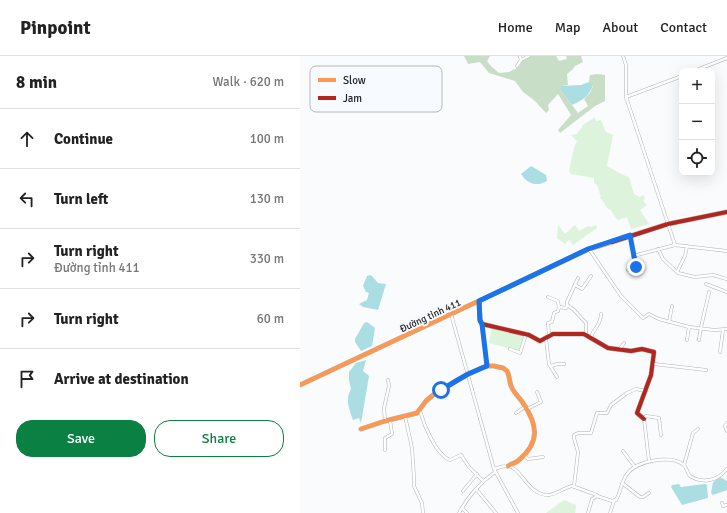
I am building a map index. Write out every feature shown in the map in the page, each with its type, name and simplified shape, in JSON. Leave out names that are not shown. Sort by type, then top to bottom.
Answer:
[{"type":"street","points":[[520,56],[521,60]]},
{"type":"street","points":[[517,66],[521,60],[529,56]]},
{"type":"street","points":[[623,56],[626,65],[626,97],[675,245]]},
{"type":"street","points":[[702,68],[727,58]]},
{"type":"street","points":[[626,97],[679,77]]},
{"type":"street","name":"Đường tỉnh 411","points":[[300,385],[588,249],[668,224],[727,212]]},
{"type":"street","points":[[628,270],[636,267],[630,235]]},
{"type":"street","points":[[633,256],[675,245],[727,250]]},
{"type":"street","points":[[677,272],[685,256],[687,246]]},
{"type":"street","points":[[588,249],[621,296],[642,317],[644,318],[649,314],[689,327],[723,330],[727,329]]},
{"type":"street","points":[[658,249],[663,259],[677,272],[695,277],[713,275],[727,279]]},
{"type":"street","points":[[575,285],[582,289],[591,276]]},
{"type":"street","points":[[559,308],[566,308],[567,302],[578,278]]},
{"type":"street","points":[[706,284],[727,292]]},
{"type":"street","points":[[699,340],[700,328],[709,292]]},
{"type":"street","points":[[548,297],[558,301],[559,308],[558,311],[554,313],[552,322],[548,323],[548,360],[557,377]]},
{"type":"street","points":[[479,301],[480,320],[482,324],[487,366]]},
{"type":"street","points":[[567,305],[586,323],[586,335]]},
{"type":"street","points":[[670,322],[672,306]]},
{"type":"street","points":[[451,314],[495,471],[518,513]]},
{"type":"street","points":[[591,337],[600,322],[601,314]]},
{"type":"street","points":[[482,324],[526,334],[540,341],[548,337],[566,333],[586,335],[608,348],[631,351],[642,349],[651,350],[654,352],[653,363],[646,391],[637,415],[644,419]]},
{"type":"street","points":[[687,340],[689,327]]},
{"type":"street","points":[[720,352],[723,330]]},
{"type":"street","points":[[510,349],[520,353],[526,334]]},
{"type":"street","points":[[618,350],[624,343]]},
{"type":"street","points":[[551,366],[558,363],[564,364]]},
{"type":"street","points":[[653,363],[706,370]]},
{"type":"street","points":[[460,513],[462,508],[483,481],[495,471],[518,461],[533,444],[535,437],[532,419],[526,407],[511,387],[509,375],[505,370],[487,366],[468,374],[429,399],[420,411],[425,428],[439,453],[450,460],[461,455],[469,467],[483,481]]},
{"type":"street","points":[[386,450],[385,438],[392,434],[384,408],[389,386],[388,380]]},
{"type":"street","points":[[574,486],[578,452],[574,435],[581,432],[591,433],[597,413],[607,413],[611,405],[627,393],[636,389],[646,391]]},
{"type":"street","points":[[516,413],[526,407],[541,402],[537,392]]},
{"type":"street","points":[[363,428],[420,411]]},
{"type":"street","points":[[644,419],[648,415],[659,418],[661,435]]},
{"type":"street","points":[[405,416],[412,448],[414,486],[422,503],[423,513]]},
{"type":"street","points":[[644,419],[649,461]]},
{"type":"street","points":[[727,423],[725,426],[727,431]]},
{"type":"street","points":[[684,465],[693,433],[698,429]]},
{"type":"street","points":[[623,451],[635,467]]},
{"type":"street","points":[[524,454],[528,459],[543,457]]},
{"type":"street","points":[[610,513],[627,474],[635,467],[649,461],[668,460],[684,465],[690,476],[701,481],[718,477],[727,469]]},
{"type":"street","points":[[508,466],[515,470],[530,487],[544,494],[550,495],[574,486],[597,496],[614,501]]},
{"type":"street","points":[[463,491],[477,474]]},
{"type":"street","points":[[622,483],[640,497],[643,497],[649,493]]},
{"type":"street","points":[[476,489],[496,513]]},
{"type":"street","points":[[588,513],[592,499],[597,496]]},
{"type":"street","points":[[722,503],[723,506],[727,505]]},
{"type":"street","points":[[462,508],[467,513]]},
{"type":"green space","points":[[464,56],[490,56],[487,61],[499,73],[509,72],[519,67],[522,61],[531,56],[556,56],[559,61],[567,59],[566,56],[581,56],[583,62],[575,66],[567,74],[568,85],[562,86],[560,89],[578,113],[588,106],[584,99],[590,93],[593,86],[589,82],[590,75],[605,75],[605,101],[595,106],[560,133],[558,130],[571,115],[558,94],[548,105],[549,110],[546,113],[535,101],[523,92],[515,81],[489,73],[480,62],[468,64]]},
{"type":"green space","points":[[595,117],[596,121],[601,120],[606,132],[613,135],[607,166],[629,177],[634,194],[640,197],[643,195],[645,198],[643,201],[647,205],[640,210],[649,224],[631,229],[627,217],[618,220],[611,210],[608,209],[600,197],[597,185],[594,183],[594,178],[571,174],[569,171],[577,141],[571,135],[577,134],[583,125]]},
{"type":"green space","points":[[558,225],[565,234],[575,225],[579,231],[588,226],[591,227],[596,225],[597,228],[573,245],[569,240],[565,244],[557,238]]},
{"type":"green space","points":[[492,327],[524,335],[519,351],[489,343]]},
{"type":"green space","points":[[564,500],[576,505],[575,513],[546,513]]},
{"type":"water","points":[[589,82],[593,85],[587,95],[582,100],[572,105],[560,89],[561,86],[581,85]]},
{"type":"water","points":[[531,166],[546,175],[547,181],[540,184],[532,184],[526,180],[521,174]]},
{"type":"water","points":[[371,275],[378,283],[386,284],[378,310],[363,307],[359,304],[367,300],[369,293],[366,292],[363,286],[367,276]]},
{"type":"water","points":[[367,322],[375,328],[372,346],[361,351],[355,342],[355,339],[364,323]]},
{"type":"water","points":[[366,360],[363,371],[369,376],[361,423],[359,418],[353,420],[349,408],[348,397],[351,389],[349,372],[356,363]]},
{"type":"water","points":[[720,477],[727,481],[727,490],[713,495],[711,493],[713,482]]},
{"type":"water","points":[[679,484],[681,487],[705,484],[707,485],[708,498],[682,505],[671,487],[672,485]]},
{"type":"traffic: slow","points":[[300,385],[589,249],[612,242]]},
{"type":"traffic: slow","points":[[361,429],[417,413],[426,401],[433,395],[457,380],[481,368],[487,366],[503,368],[507,371],[510,384],[528,411],[534,426],[531,447],[518,461],[508,466]]},
{"type":"traffic: jam","points":[[612,242],[668,224],[727,212]]},
{"type":"traffic: jam","points":[[479,301],[480,321],[482,324],[529,335],[540,341],[553,334],[584,334],[608,348],[631,351],[642,349],[654,352],[651,375],[637,413],[644,419]]},
{"type":"route","points":[[441,390],[468,374],[487,366],[482,324],[480,322],[479,301],[588,249],[630,235],[636,267]]}]
